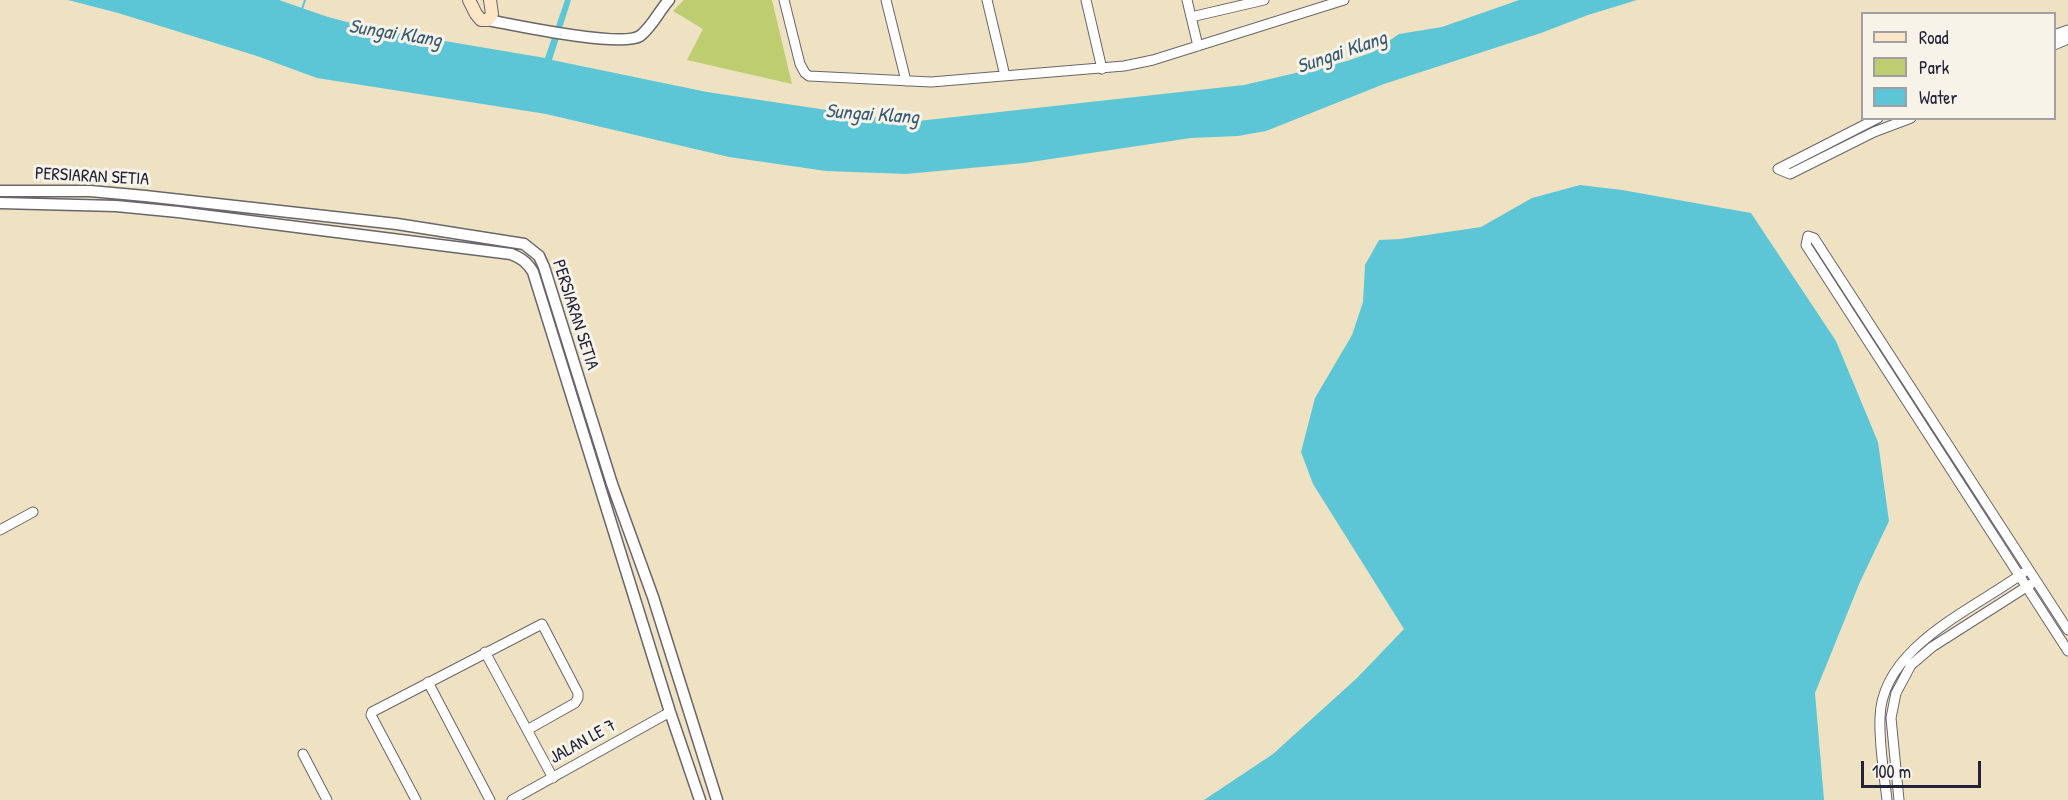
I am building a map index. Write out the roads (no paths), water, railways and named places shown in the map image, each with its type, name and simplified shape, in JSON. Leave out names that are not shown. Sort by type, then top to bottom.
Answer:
[{"type":"main road","points":[[470,0],[481,20],[488,20],[492,14],[490,0]]},
{"type":"street","points":[[488,20],[607,39],[633,39],[646,30],[669,0]]},
{"type":"street","points":[[784,0],[800,64],[805,73],[815,77],[931,82],[1102,69],[1153,60],[1309,5],[1344,0]]},
{"type":"street","points":[[886,0],[906,81]]},
{"type":"street","points":[[987,0],[1005,76]]},
{"type":"street","points":[[1086,0],[1102,69]]},
{"type":"street","points":[[1187,0],[1198,45]]},
{"type":"street","points":[[1191,17],[1264,0]]},
{"type":"street","points":[[1874,120],[1778,169],[1790,174],[1874,132],[1906,120]]},
{"type":"street","name":"PERSIARAN SETIA","points":[[0,191],[90,191],[263,208],[491,238],[524,244],[535,252],[544,267],[612,484],[642,563],[717,800]]},
{"type":"street","name":"PERSIARAN SETIA","points":[[0,203],[116,206],[178,212],[511,254],[525,261],[533,272],[670,712],[700,800]]},
{"type":"street","points":[[2068,630],[1821,248],[1814,238],[1808,236],[1806,245],[2068,651]]},
{"type":"street","points":[[525,261],[535,252]]},
{"type":"street","points":[[1,527],[33,512]]},
{"type":"street","points":[[1887,800],[1879,716],[1886,687],[1904,658],[1926,639],[2028,568]]},
{"type":"street","points":[[1899,800],[1891,718],[1896,693],[1911,665],[1932,647],[2036,581]]},
{"type":"street","points":[[416,800],[371,715],[375,710],[541,624],[544,625],[578,693],[578,698],[575,703],[527,730]]},
{"type":"street","points":[[485,652],[553,778]]},
{"type":"street","points":[[428,682],[490,800]]},
{"type":"street","points":[[670,712],[688,706]]},
{"type":"street","name":"JALAN LE 7","points":[[512,800],[670,712]]},
{"type":"street","points":[[303,754],[327,800]]},
{"type":"water","name":"Sungai Klang","points":[[68,0],[279,0],[328,17],[374,29],[545,58],[565,0],[571,0],[552,60],[707,92],[873,117],[918,121],[1244,85],[1347,61],[1373,52],[1399,34],[1442,27],[1519,0],[1637,0],[1384,84],[1266,131],[1238,136],[1191,138],[1024,163],[906,174],[826,171],[729,157],[546,114],[317,78],[257,56]]},
{"type":"water","points":[[1580,185],[1622,190],[1751,213],[1836,341],[1878,442],[1889,521],[1860,582],[1815,693],[1824,800],[1204,800],[1273,754],[1357,678],[1404,629],[1313,484],[1301,452],[1315,398],[1352,335],[1363,302],[1365,265],[1379,240],[1481,227],[1532,198]]},
{"type":"waterway","points":[[301,12],[305,0]]}]
